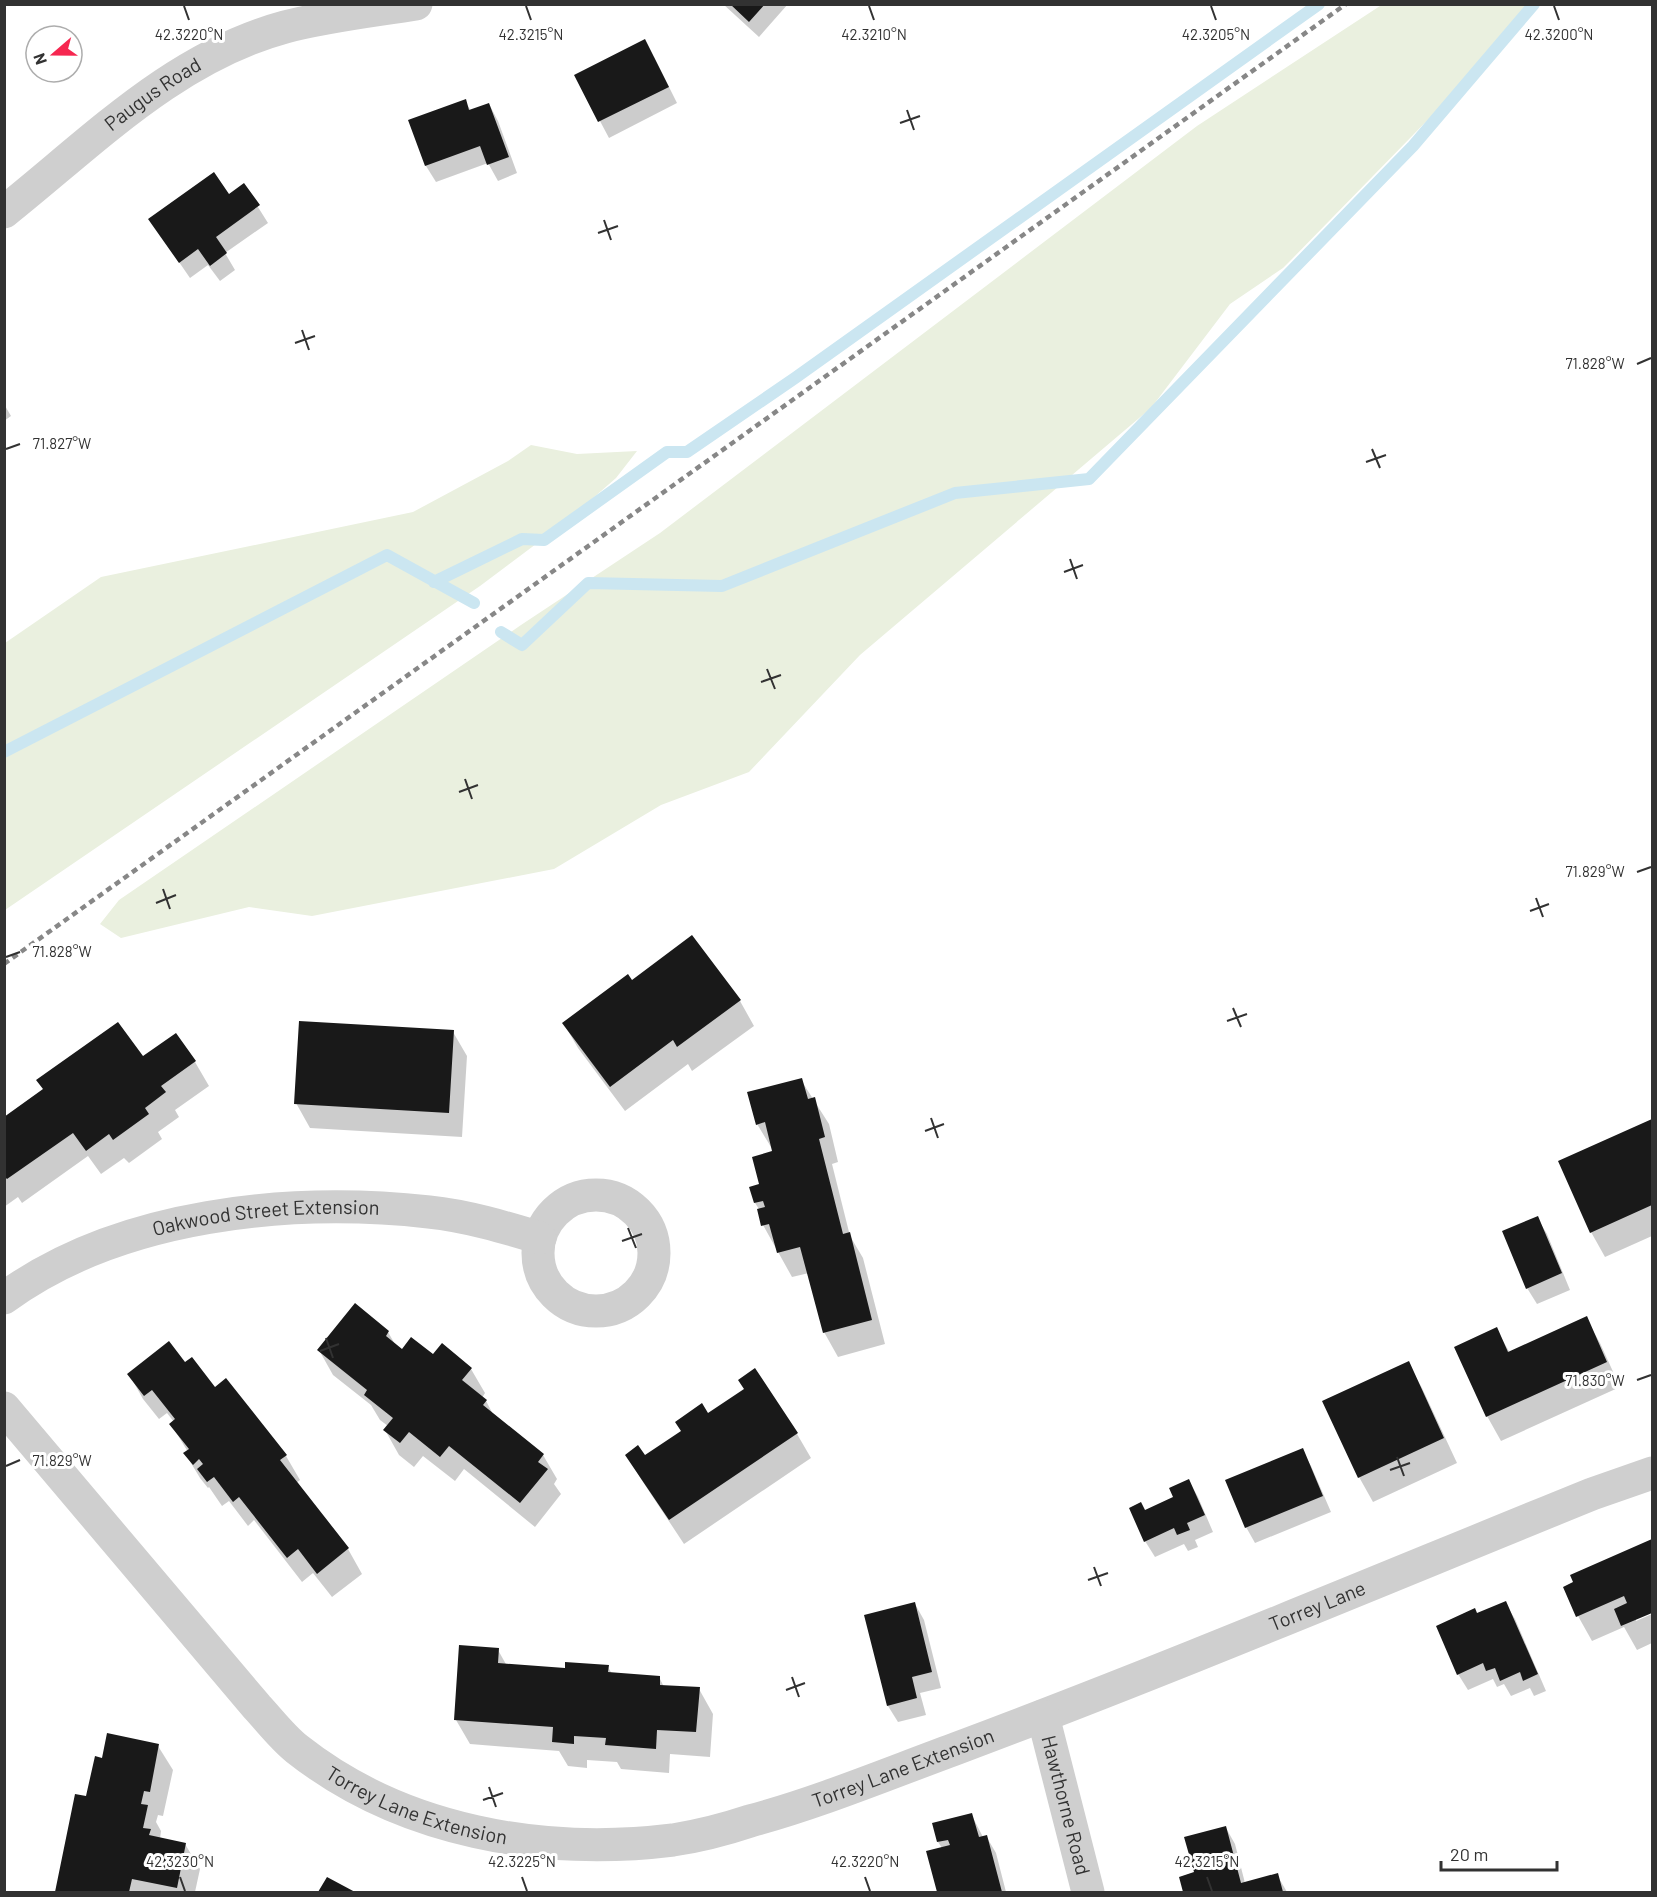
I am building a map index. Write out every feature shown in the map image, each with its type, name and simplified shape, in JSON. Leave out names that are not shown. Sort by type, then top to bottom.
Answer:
[{"type":"street","name":"Paugus Road","points":[[4,212],[148,94],[217,53],[251,38],[285,27],[320,19],[416,4]]},
{"type":"street","name":"Oakwood Street Extension","points":[[4,1298],[61,1264],[99,1248],[143,1233],[194,1220],[256,1210],[368,1207],[431,1212],[487,1222],[540,1238]]},
{"type":"street","name":"Torrey Lane Extension","points":[[4,1408],[257,1707],[295,1748],[344,1781],[389,1804],[451,1826],[505,1838],[563,1844],[620,1844],[676,1839],[733,1827],[791,1810],[1043,1716]]},
{"type":"street","name":"Torrey Lane","points":[[1043,1716],[1592,1494],[1653,1473]]},
{"type":"street","name":"Hawthorne Road","points":[[1043,1716],[1088,1893]]},
{"type":"green space","points":[[1383,4],[1540,5],[1283,268],[1230,304],[1151,408],[860,655],[749,772],[661,805],[554,869],[312,916],[249,907],[121,938],[100,924],[119,900],[521,625],[660,533],[1197,126]]},
{"type":"green space","points":[[531,445],[577,454],[637,451],[616,478],[568,520],[480,586],[5,910],[5,643],[101,577],[413,512],[508,461]]},
{"type":"building","points":[[730,4],[765,4],[749,22]]},
{"type":"building","points":[[645,39],[669,87],[598,122],[574,75]]},
{"type":"building","points":[[466,99],[469,110],[489,103],[509,157],[487,165],[480,146],[425,166],[408,120]]},
{"type":"building","points":[[214,172],[229,194],[244,183],[260,205],[216,237],[227,253],[210,266],[198,249],[179,263],[148,219]]},
{"type":"building","points":[[692,935],[741,1000],[677,1047],[673,1040],[610,1087],[562,1023],[628,974],[632,980]]},
{"type":"building","points":[[299,1021],[454,1030],[449,1113],[294,1104]]},
{"type":"building","points":[[118,1022],[143,1056],[176,1033],[196,1061],[161,1086],[166,1092],[145,1108],[149,1114],[113,1140],[109,1134],[86,1151],[73,1133],[7,1179],[4,1176],[4,1117],[43,1089],[36,1080]]},
{"type":"building","points":[[802,1078],[808,1099],[815,1097],[825,1137],[819,1139],[843,1234],[850,1232],[872,1320],[823,1333],[800,1247],[777,1253],[769,1224],[761,1226],[757,1209],[765,1207],[763,1201],[754,1203],[749,1187],[759,1184],[752,1157],[772,1151],[765,1122],[756,1125],[747,1092]]},
{"type":"building","points":[[1652,1119],[1652,1205],[1590,1233],[1558,1161]]},
{"type":"building","points":[[1538,1216],[1562,1273],[1526,1289],[1502,1231]]},
{"type":"building","points":[[355,1303],[389,1331],[386,1336],[402,1349],[411,1337],[433,1354],[442,1343],[472,1368],[462,1380],[487,1400],[483,1405],[544,1454],[538,1462],[548,1469],[520,1503],[449,1446],[440,1457],[409,1432],[400,1443],[383,1430],[393,1418],[364,1395],[367,1390],[317,1350]]},
{"type":"building","points":[[1587,1316],[1607,1362],[1486,1417],[1454,1347],[1497,1327],[1508,1352]]},
{"type":"building","points":[[169,1341],[185,1362],[192,1357],[215,1387],[226,1378],[287,1455],[280,1460],[349,1548],[317,1574],[298,1549],[287,1558],[239,1497],[233,1502],[214,1477],[207,1482],[197,1469],[203,1464],[199,1459],[193,1465],[183,1453],[189,1449],[169,1424],[175,1419],[152,1390],[144,1396],[127,1374]]},
{"type":"building","points":[[1409,1361],[1444,1438],[1358,1478],[1322,1401]]},
{"type":"building","points":[[755,1368],[798,1433],[669,1520],[625,1455],[638,1445],[645,1455],[681,1431],[675,1422],[702,1403],[708,1413],[744,1389],[738,1380]]},
{"type":"building","points":[[1303,1448],[1323,1496],[1245,1528],[1225,1480]]},
{"type":"building","points":[[1189,1479],[1205,1515],[1187,1523],[1190,1530],[1177,1535],[1174,1528],[1144,1542],[1129,1508],[1141,1502],[1145,1510],[1173,1497],[1169,1488]]},
{"type":"building","points":[[1652,1539],[1652,1613],[1621,1626],[1614,1609],[1627,1603],[1624,1596],[1576,1617],[1563,1587],[1573,1582],[1570,1575]]},
{"type":"building","points":[[1506,1601],[1538,1674],[1523,1681],[1520,1672],[1500,1681],[1495,1668],[1486,1671],[1483,1663],[1457,1675],[1436,1626],[1475,1608],[1477,1613]]},
{"type":"building","points":[[915,1602],[932,1672],[912,1677],[917,1698],[887,1706],[864,1615]]},
{"type":"building","points":[[459,1645],[499,1648],[498,1663],[565,1668],[565,1662],[609,1665],[608,1672],[660,1676],[660,1685],[700,1687],[696,1732],[657,1730],[656,1749],[605,1745],[606,1738],[574,1736],[574,1744],[552,1742],[553,1727],[454,1720]]},
{"type":"building","points":[[107,1733],[159,1744],[150,1792],[144,1791],[141,1804],[148,1805],[143,1828],[151,1829],[149,1835],[186,1843],[177,1888],[132,1879],[129,1892],[55,1892],[75,1794],[86,1796],[95,1756],[102,1758]]},
{"type":"building","points":[[972,1813],[979,1837],[987,1835],[1002,1892],[937,1892],[926,1851],[950,1845],[948,1840],[937,1842],[932,1823]]},
{"type":"building","points":[[1226,1826],[1241,1883],[1278,1873],[1283,1892],[1183,1892],[1179,1877],[1194,1872],[1184,1837]]},
{"type":"building","points":[[327,1877],[355,1892],[318,1892]]},
{"type":"waterway","points":[[434,582],[522,539],[544,540],[667,452],[687,452],[795,378],[1319,4]]},
{"type":"waterway","points":[[501,632],[522,645],[588,583],[722,586],[955,493],[1089,479],[1413,146],[1534,4]]},
{"type":"waterway","points":[[4,752],[387,555],[474,603]]},
{"type":"railway","points":[[4,964],[1346,4]]}]
